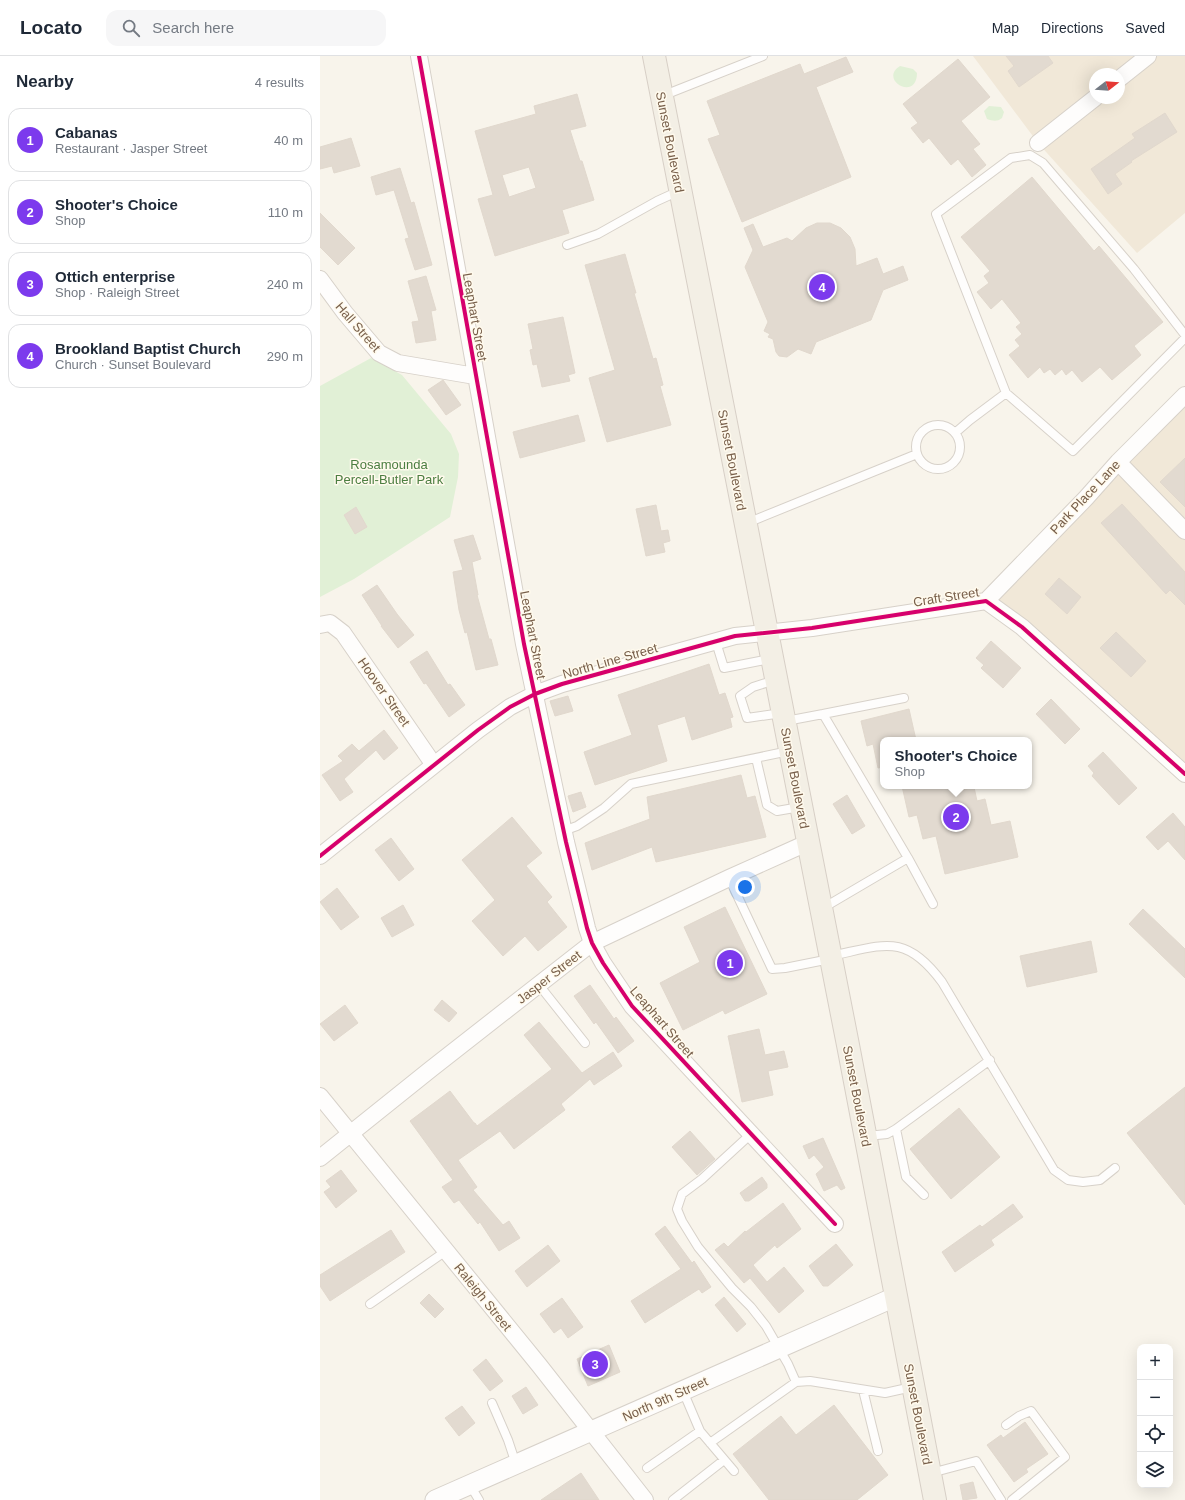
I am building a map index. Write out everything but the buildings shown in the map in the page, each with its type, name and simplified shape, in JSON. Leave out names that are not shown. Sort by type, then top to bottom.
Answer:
[{"type":"main road","name":"Sunset Boulevard","points":[[654,56],[935,1500]]},
{"type":"street","name":"Leaphart Street","points":[[419,56],[524,644],[563,830],[592,943],[603,963],[632,1006],[836,1224]]},
{"type":"street","points":[[1125,74],[1148,56]]},
{"type":"street","points":[[1038,143],[1089,103]]},
{"type":"street","name":"Hall Street","points":[[320,279],[345,313],[379,352],[398,363],[476,376]]},
{"type":"street","name":"Park Place Lane","points":[[986,601],[1086,498],[1118,462],[1185,395]]},
{"type":"street","points":[[1118,462],[1185,531]]},
{"type":"street","name":"Craft Street","points":[[766,633],[820,627],[986,601],[1022,627],[1185,774]]},
{"type":"street","name":"Hoover Street","points":[[325,624],[343,633],[434,765]]},
{"type":"street","name":"North Line Street","points":[[320,856],[478,730],[510,708],[535,694],[562,684],[735,636],[766,633]]},
{"type":"street","name":"Jasper Street","points":[[320,1158],[592,943],[807,843]]},
{"type":"street","name":"Raleigh Street","points":[[320,1096],[645,1500]]},
{"type":"street","name":"North 9th Street","points":[[435,1500],[475,1492],[516,1464],[895,1297]]},
{"type":"lane","points":[[662,96],[764,56]]},
{"type":"lane","points":[[1185,335],[1134,269],[1043,162],[1030,154],[1011,158],[936,214],[1006,393],[1073,451],[1185,338]]},
{"type":"lane","points":[[566,245],[598,234],[657,201],[680,191]]},
{"type":"lane","points":[[955,433],[1006,393]]},
{"type":"lane","points":[[934,425],[942,425],[950,428],[955,433],[959,440],[960,448],[956,461],[951,466],[945,469],[931,469],[920,461],[916,446],[917,439],[921,432],[934,425]]},
{"type":"lane","points":[[745,524],[917,454]]},
{"type":"lane","points":[[716,642],[724,668],[771,658]]},
{"type":"lane","points":[[775,680],[752,687],[740,696],[747,718],[824,714],[904,698]]},
{"type":"lane","points":[[824,714],[908,858],[933,904]]},
{"type":"lane","points":[[563,830],[577,826],[604,808],[631,784],[789,751]]},
{"type":"lane","points":[[756,758],[767,805],[777,811],[800,807]]},
{"type":"lane","points":[[821,910],[908,858]]},
{"type":"lane","points":[[729,878],[772,969],[785,968],[886,945],[902,947],[916,954],[930,966],[942,982],[990,1060],[1054,1170],[1068,1180],[1083,1182],[1100,1180],[1115,1168]]},
{"type":"lane","points":[[539,985],[585,1043]]},
{"type":"lane","points":[[865,1137],[886,1134],[896,1130],[990,1060]]},
{"type":"lane","points":[[896,1130],[906,1177],[924,1195]]},
{"type":"lane","points":[[751,1134],[707,1175],[682,1194],[677,1209],[682,1221],[698,1247],[732,1288],[752,1306],[766,1326],[780,1348],[796,1382]]},
{"type":"lane","points":[[370,1304],[446,1251]]},
{"type":"lane","points":[[710,1443],[796,1382],[810,1381],[885,1393],[913,1387]]},
{"type":"lane","points":[[863,1390],[878,1451]]},
{"type":"lane","points":[[683,1391],[700,1431],[734,1471]]},
{"type":"lane","points":[[492,1403],[508,1440],[516,1464]]},
{"type":"lane","points":[[1006,1425],[1019,1416],[1031,1411],[1065,1457],[1012,1500]]},
{"type":"lane","points":[[647,1468],[700,1431]]},
{"type":"lane","points":[[673,1500],[724,1460]]},
{"type":"lane","points":[[930,1473],[976,1461],[1001,1500]]},
{"type":"shaded area","points":[[973,56],[1185,56],[1185,213],[1137,253],[1038,143]]},
{"type":"shaded area","points":[[1185,395],[1185,774],[986,601]]},
{"type":"green space","points":[[900,66],[913,69],[917,73],[915,82],[911,86],[900,86],[893,77],[894,72]]},
{"type":"green space","points":[[989,106],[1001,107],[1004,112],[1002,118],[995,121],[987,119],[984,111]]},
{"type":"green space","name":"Rosamounda Percell-Butler Park","points":[[371,358],[402,375],[451,434],[459,454],[458,477],[450,517],[354,579],[320,597],[320,386]]},
{"type":"cycle path","points":[[419,56],[524,644],[566,842],[592,943],[603,963],[632,1006],[835,1224]]},
{"type":"cycle path","points":[[320,856],[478,730],[510,707],[535,694],[562,684],[735,636],[812,628],[986,601],[1022,627],[1185,774]]},
{"type":"place","name":"Brookland Baptist Church","points":[[822,287]]},
{"type":"place","name":"Shooter's Choice","points":[[956,817]]},
{"type":"place","name":"Cabanas","points":[[730,963]]},
{"type":"place","name":"Ottich enterprise","points":[[595,1364]]}]
